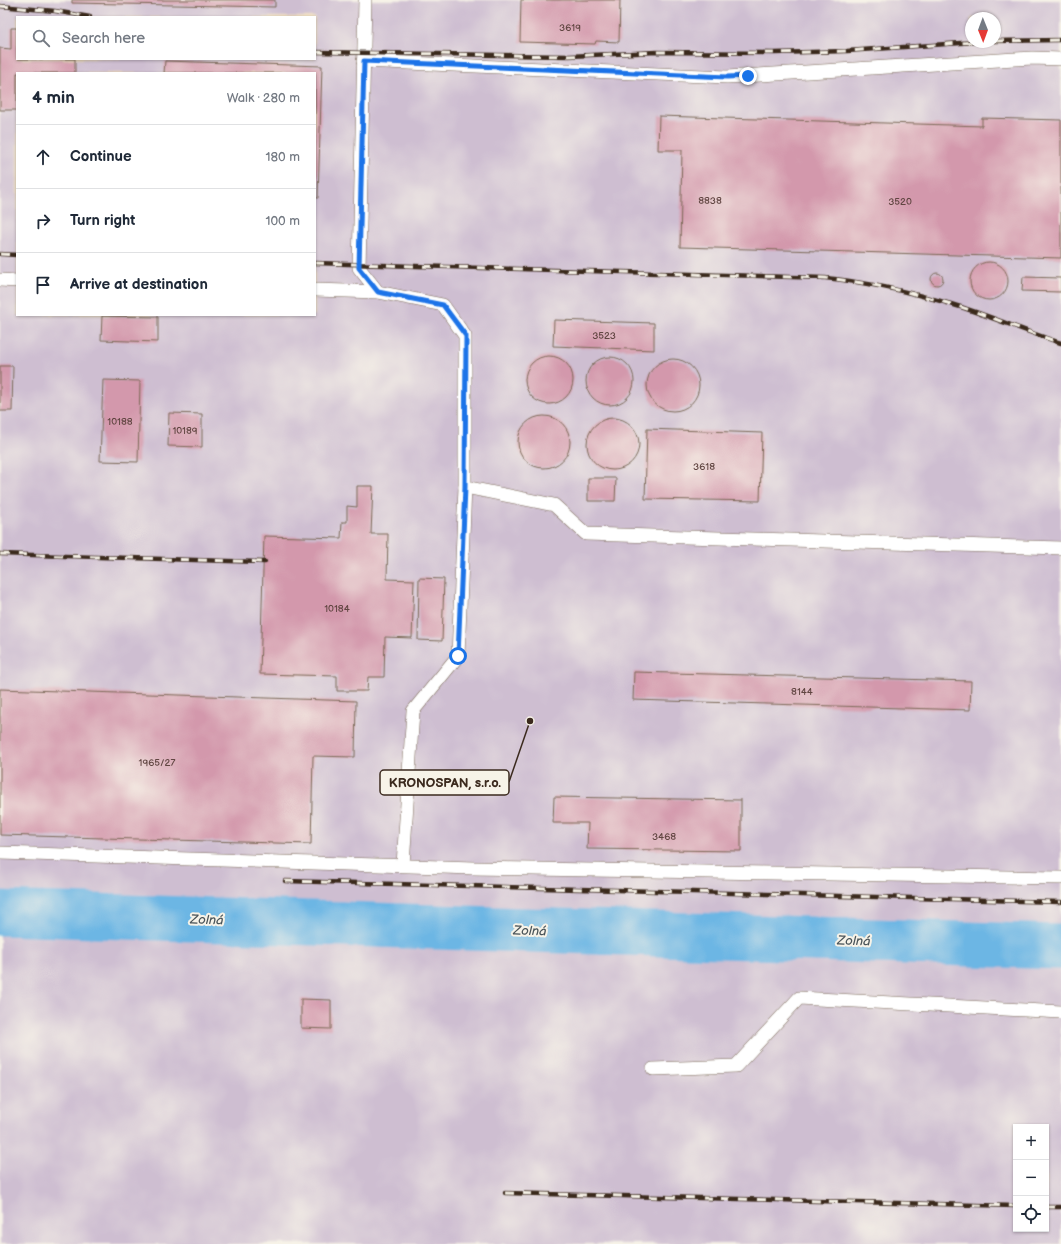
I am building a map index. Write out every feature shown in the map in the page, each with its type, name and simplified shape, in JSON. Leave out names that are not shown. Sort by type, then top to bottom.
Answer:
[{"type":"lane","points":[[365,0],[359,268],[378,292]]},
{"type":"lane","points":[[364,61],[727,77],[1024,59],[1061,59]]},
{"type":"lane","points":[[0,280],[16,281]]},
{"type":"lane","points":[[316,290],[378,292],[443,305],[466,336],[465,487],[458,656],[413,711],[403,865]]},
{"type":"lane","points":[[465,487],[554,505],[586,534],[1061,548]]},
{"type":"lane","points":[[0,853],[474,868],[1061,878]]},
{"type":"lane","points":[[653,1069],[736,1066],[799,998],[1061,1012]]},
{"type":"shaded area","points":[[0,0],[1061,0],[1061,1244],[0,1244]]},
{"type":"building","points":[[72,0],[275,0],[275,7],[72,3]]},
{"type":"building","points":[[521,0],[620,0],[619,42],[596,41],[595,44],[520,42]]},
{"type":"building","points":[[11,28],[16,28],[16,60],[75,60],[75,72],[16,72],[16,110],[0,110],[0,48],[11,49]]},
{"type":"building","points":[[165,61],[322,66],[318,198],[316,198],[316,72],[164,72]]},
{"type":"building","points":[[659,116],[982,126],[982,118],[1061,120],[1061,258],[680,247],[682,150],[658,150]]},
{"type":"building","points":[[989,262],[999,265],[1005,271],[1008,281],[1005,291],[999,297],[989,300],[979,297],[973,291],[970,281],[973,271],[979,265]]},
{"type":"building","points":[[937,273],[941,275],[943,279],[941,283],[937,285],[933,283],[931,279],[933,275]]},
{"type":"building","points":[[1023,277],[1061,278],[1061,292],[1022,291]]},
{"type":"building","points":[[102,316],[158,317],[158,342],[101,340]]},
{"type":"building","points":[[554,320],[654,323],[654,350],[553,346]]},
{"type":"building","points":[[544,356],[554,356],[563,360],[569,366],[573,375],[573,385],[569,394],[563,400],[554,404],[544,404],[535,400],[529,394],[525,385],[525,375],[529,366],[535,360]]},
{"type":"building","points":[[605,357],[615,357],[624,361],[630,367],[633,372],[633,390],[624,401],[615,405],[605,405],[596,401],[590,395],[586,386],[586,376],[590,367],[596,361]]},
{"type":"building","points":[[668,359],[678,359],[692,366],[699,380],[699,390],[692,404],[678,411],[668,411],[658,407],[651,400],[647,390],[647,380],[651,370],[658,363]]},
{"type":"building","points":[[0,366],[13,366],[12,411],[0,411]]},
{"type":"building","points":[[103,380],[140,381],[138,462],[100,461]]},
{"type":"building","points":[[169,413],[202,414],[202,447],[168,446]]},
{"type":"building","points":[[544,416],[558,420],[566,428],[570,442],[566,456],[558,464],[544,468],[530,464],[522,456],[518,442],[522,428],[530,420]]},
{"type":"building","points":[[613,418],[627,422],[635,430],[639,444],[635,458],[627,466],[613,470],[599,466],[591,458],[587,444],[591,430],[599,422]]},
{"type":"building","points":[[647,429],[762,433],[760,501],[645,499]]},
{"type":"building","points":[[588,478],[616,478],[615,501],[588,501]]},
{"type":"building","points":[[357,486],[373,486],[371,534],[388,534],[387,579],[414,580],[412,638],[385,637],[384,677],[368,677],[367,691],[337,691],[337,676],[260,674],[264,536],[341,538],[342,522],[347,522],[347,506],[357,507]]},
{"type":"building","points":[[419,578],[444,579],[442,641],[418,640]]},
{"type":"building","points":[[634,672],[971,681],[970,710],[633,700]]},
{"type":"building","points":[[0,689],[356,701],[355,757],[313,756],[311,844],[0,835]]},
{"type":"building","points":[[554,797],[741,800],[741,851],[587,849],[588,823],[553,823]]},
{"type":"building","points":[[301,999],[331,1000],[331,1029],[301,1028]]},
{"type":"waterway","name":"Zolná","points":[[0,913],[1061,947]]},
{"type":"railway","points":[[0,6],[55,11],[84,16]]},
{"type":"railway","points":[[1001,41],[1061,40]]},
{"type":"railway","points":[[316,52],[569,56],[657,52],[774,53],[847,51],[965,43]]},
{"type":"railway","points":[[0,254],[16,255]]},
{"type":"railway","points":[[316,263],[825,278],[873,285],[951,304],[1061,343]]},
{"type":"railway","points":[[0,554],[265,562]]},
{"type":"railway","points":[[285,881],[1061,902]]},
{"type":"railway","points":[[505,1193],[1013,1206]]},
{"type":"railway","points":[[1049,1207],[1061,1207]]},
{"type":"place","name":"KRONOSPAN, s.r.o.","points":[[530,721]]},
{"type":"route","points":[[458,656],[465,487],[466,336],[443,305],[378,292],[359,268],[364,61],[727,77],[748,76]]}]
